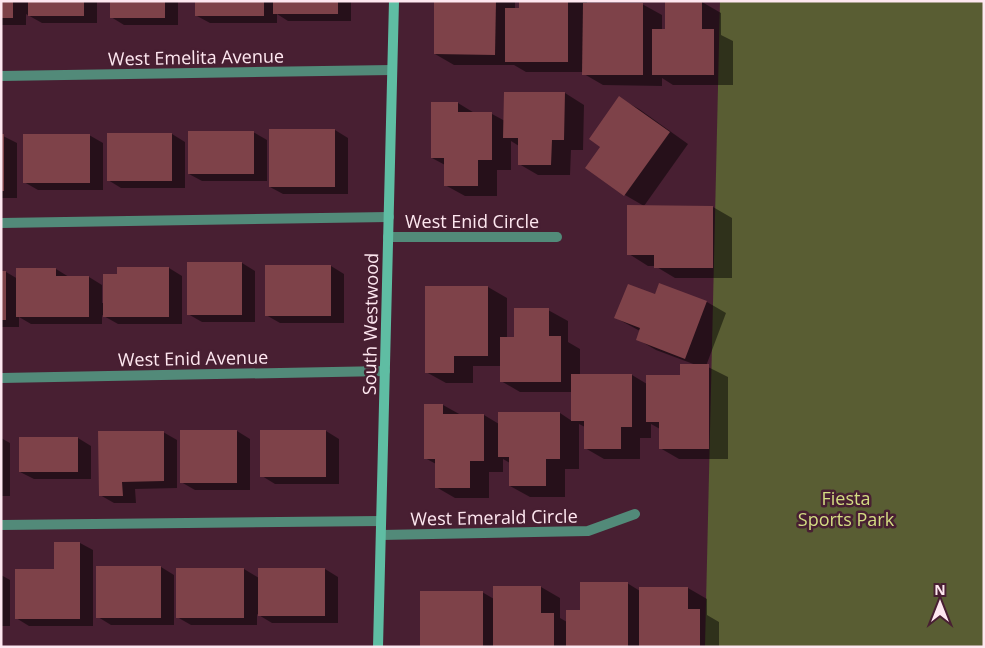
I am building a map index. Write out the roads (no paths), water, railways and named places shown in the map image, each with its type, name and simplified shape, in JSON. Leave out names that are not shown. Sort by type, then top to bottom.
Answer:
[{"type":"street","name":"South Westwood","points":[[378,647],[394,1]]},
{"type":"street","name":"West Emelita Avenue","points":[[1,76],[392,70]]},
{"type":"street","points":[[1,223],[389,216]]},
{"type":"street","name":"West Enid Circle","points":[[388,238],[557,238]]},
{"type":"street","name":"West Enid Avenue","points":[[1,378],[385,371]]},
{"type":"street","name":"West Emerald Circle","points":[[380,535],[588,532],[635,514]]},
{"type":"street","points":[[1,525],[381,521]]},
{"type":"park label","name":"Fiesta Sports Park","points":[[846,508]]}]
